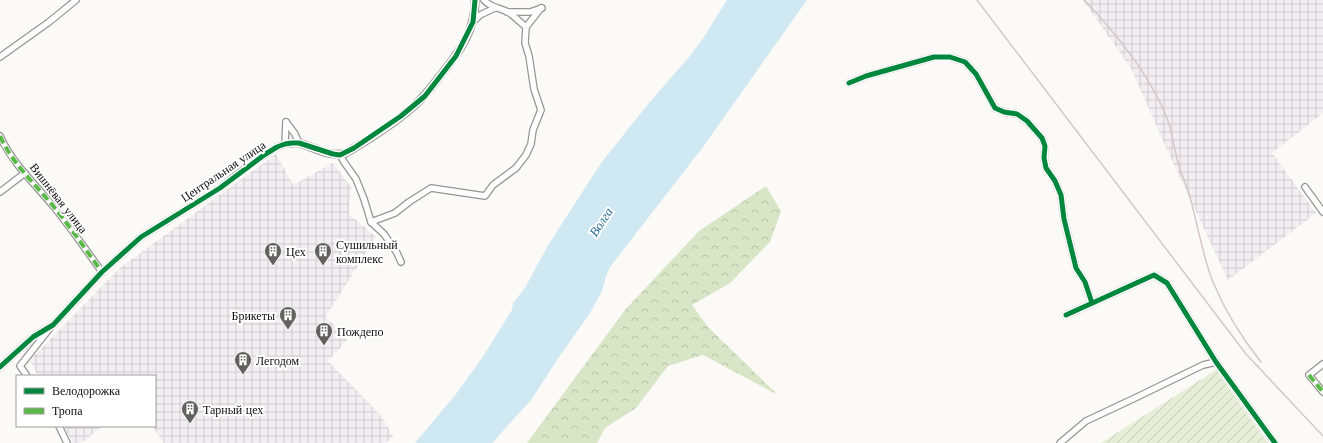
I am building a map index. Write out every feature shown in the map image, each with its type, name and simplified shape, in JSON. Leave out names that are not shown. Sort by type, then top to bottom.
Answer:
[{"type":"street","points":[[0,57],[49,22],[76,0]]},
{"type":"street","points":[[473,22],[475,0]]},
{"type":"street","points":[[371,222],[395,213],[431,188],[485,196],[493,185],[516,168],[526,155],[531,144],[533,130],[541,110],[534,89],[529,56],[525,43],[526,27],[542,8],[530,12],[507,12],[495,8],[484,0]]},
{"type":"street","points":[[401,262],[397,253],[384,234],[371,222],[356,179],[340,155],[354,148],[401,116],[425,96],[456,56],[473,22],[480,15],[495,8]]},
{"type":"street","points":[[507,12],[526,27]]},
{"type":"street","points":[[849,83],[874,73],[934,56],[950,57],[965,62],[976,74],[995,108],[1004,112],[1017,114],[1027,121],[1042,138],[1045,146],[1044,158],[1046,168],[1055,181],[1061,195],[1064,219],[1076,268],[1085,282],[1092,303]]},
{"type":"street","points":[[285,144],[286,122],[295,134],[299,143]]},
{"type":"street","name":"Вишнёвая улица","points":[[0,136],[5,147],[54,208],[102,272]]},
{"type":"street","name":"Центральная улица","points":[[0,367],[33,337],[53,324],[102,272],[142,237],[220,188],[264,155],[285,144],[299,143],[340,155]]},
{"type":"street","points":[[0,192],[25,173]]},
{"type":"street","points":[[1305,187],[1323,212]]},
{"type":"street","points":[[1066,315],[1154,275],[1167,283],[1216,362],[1275,443]]},
{"type":"street","points":[[26,375],[20,366],[53,324]]},
{"type":"street","points":[[1060,443],[1086,420],[1203,365],[1216,362]]},
{"type":"street","points":[[1323,364],[1309,375],[1323,392]]},
{"type":"street","points":[[59,427],[67,443]]},
{"type":"shaded area","points":[[1083,0],[1323,0],[1323,113],[1272,153],[1316,213],[1228,280],[1163,141],[1132,70]]},
{"type":"shaded area","points":[[276,154],[293,185],[333,163],[351,187],[349,214],[376,237],[326,316],[347,340],[328,361],[382,417],[393,436],[386,443],[164,443],[153,427],[156,427],[156,375],[38,375],[30,360],[120,268]]},
{"type":"shaded area","points":[[65,427],[102,427],[81,443],[73,443]]},
{"type":"green space","points":[[766,186],[781,211],[770,242],[730,283],[692,305],[708,327],[778,395],[703,355],[668,366],[636,408],[605,428],[597,443],[527,443],[625,310],[699,231]]},
{"type":"green space","points":[[1216,370],[1268,443],[1101,443]]},
{"type":"water","name":"Волга","points":[[727,0],[807,0],[703,147],[610,267],[602,291],[590,313],[531,400],[492,443],[415,443],[456,394],[482,358],[512,310],[513,303],[525,288],[547,247],[601,163],[649,103],[689,57],[702,40]]},
{"type":"railway","points":[[977,0],[1246,354],[1323,436]]},
{"type":"railway","points":[[1084,0],[1109,27],[1133,58],[1144,74],[1162,107],[1169,124],[1179,166],[1190,198],[1204,255],[1213,282],[1234,324],[1261,362]]},
{"type":"marked path","points":[[0,136],[17,164],[54,207],[102,272]]},
{"type":"marked path","points":[[1309,375],[1323,392]]},
{"type":"cycle path","points":[[0,367],[33,337],[53,325],[102,272],[141,237],[220,188],[264,155],[277,147],[292,143],[299,143],[340,155],[354,148],[401,116],[425,96],[456,56],[473,22],[475,0]]},
{"type":"cycle path","points":[[849,83],[866,76],[934,57],[950,57],[965,62],[976,74],[995,108],[1004,112],[1017,114],[1027,121],[1042,138],[1045,146],[1044,158],[1046,168],[1055,181],[1061,195],[1064,219],[1076,268],[1085,282],[1092,303]]},
{"type":"cycle path","points":[[1066,315],[1154,275],[1167,283],[1216,362],[1275,443]]},
{"type":"place","name":"Цех","points":[[273,266]]},
{"type":"place","name":"Сушильный комплекс","points":[[323,266]]},
{"type":"place","name":"Брикеты","points":[[288,330]]},
{"type":"place","name":"Пождепо","points":[[324,346]]},
{"type":"place","name":"Легодом","points":[[243,375]]},
{"type":"place","name":"Тарный цех","points":[[190,424]]}]
